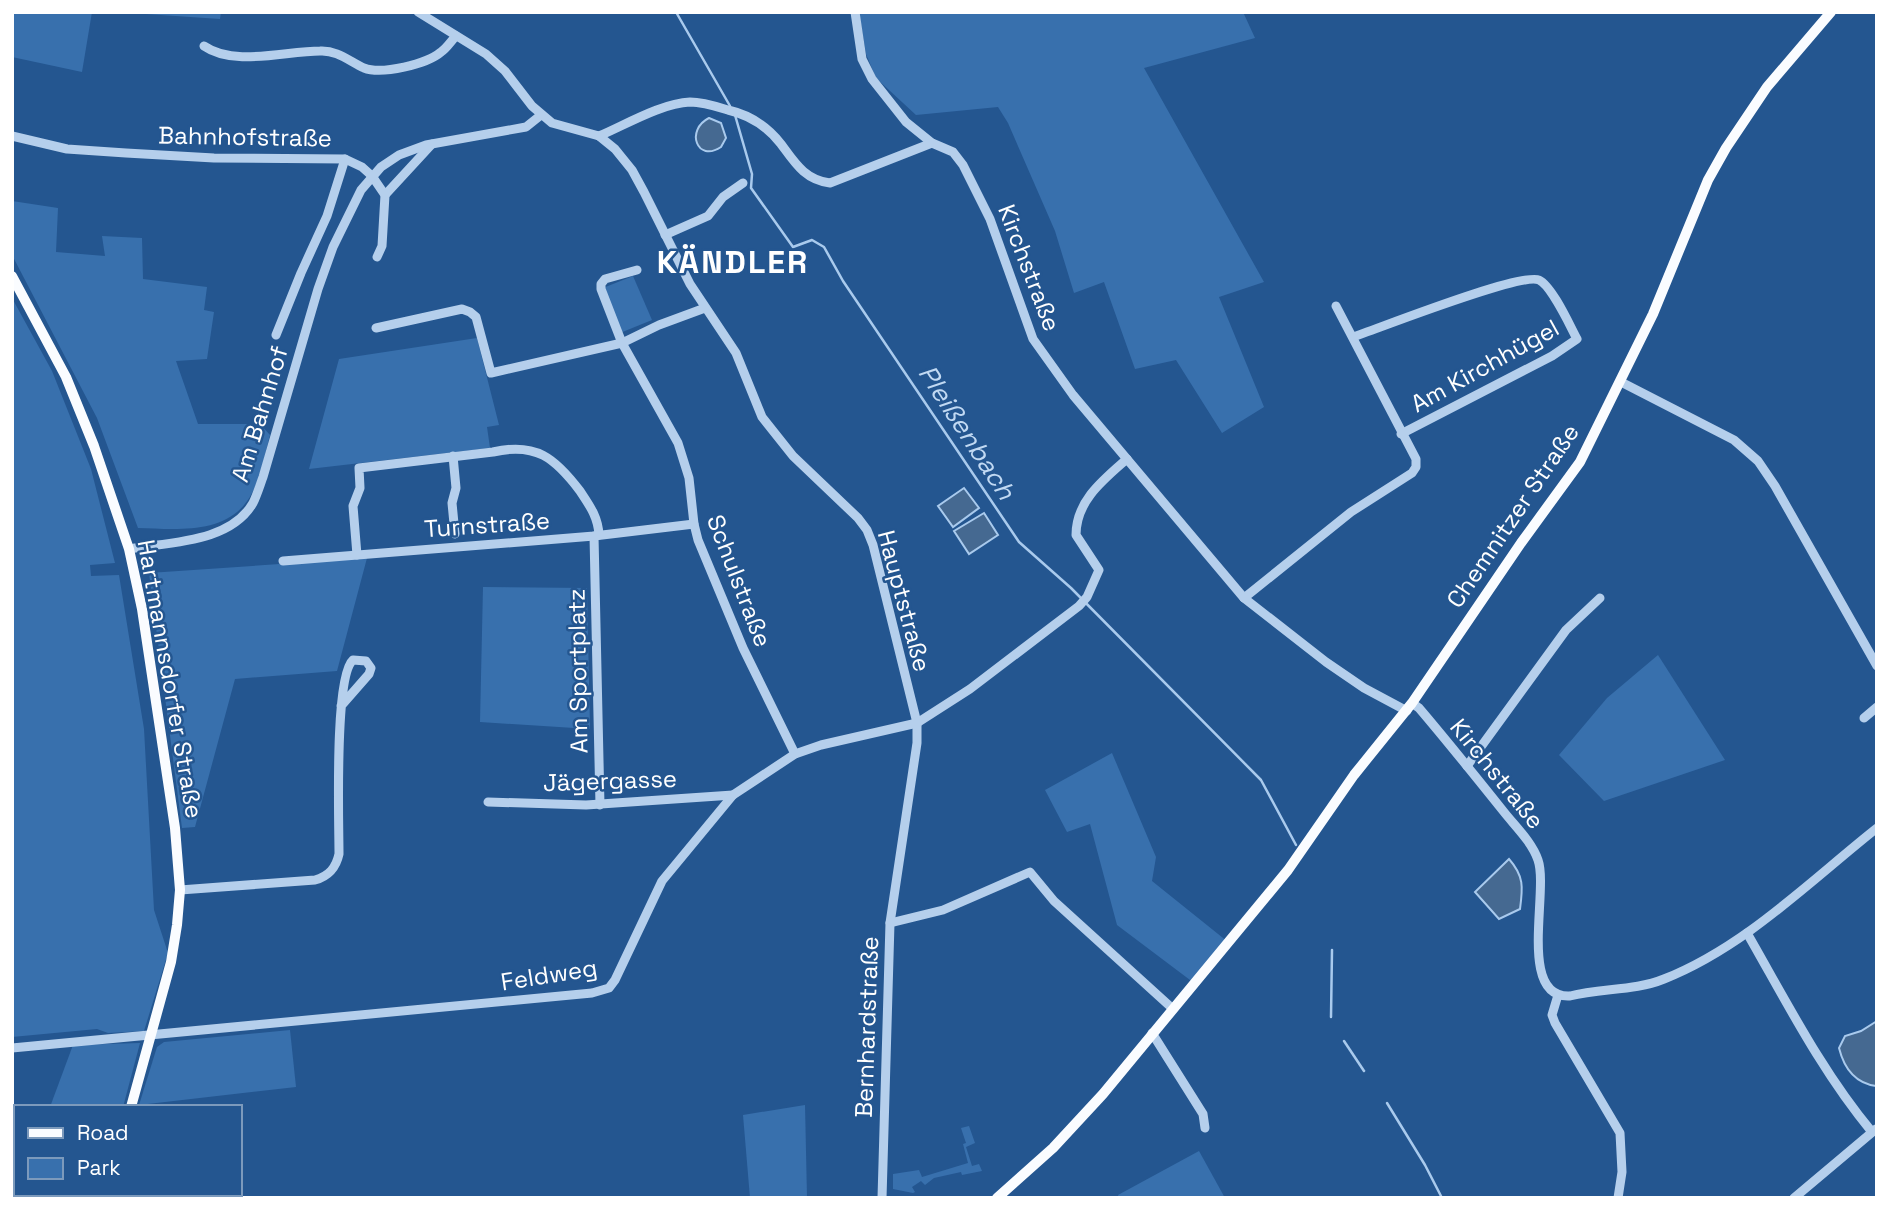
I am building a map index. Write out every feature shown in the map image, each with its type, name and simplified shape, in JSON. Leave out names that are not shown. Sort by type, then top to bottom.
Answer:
[{"type":"main road","name":"Chemnitzer Straße","points":[[997,1198],[1054,1148],[1103,1094],[1288,870],[1354,775],[1409,707],[1580,462],[1621,382],[1667,282],[1708,180],[1767,87],[1831,12]]},
{"type":"main road","name":"Hartmannsdorfer Straße","points":[[12,276],[66,377],[99,459],[129,549],[146,637],[175,828],[180,890],[171,962],[132,1105]]},
{"type":"street","name":"Hauptstraße","points":[[418,12],[485,54],[505,71],[541,115],[559,126],[599,136],[615,149],[632,170],[690,284],[736,354],[756,405],[773,432],[793,456],[858,518],[867,530],[880,570],[917,723],[915,768],[890,923]]},
{"type":"street","name":"Kirchstraße","points":[[855,12],[862,59],[872,79],[906,122],[932,143],[953,152],[978,191],[1033,339],[1073,395],[1244,598],[1364,688],[1409,707],[1419,708],[1528,843],[1538,859],[1541,877],[1538,950],[1540,974],[1547,988],[1558,995]]},
{"type":"street","points":[[204,46],[213,52],[246,56],[321,50],[335,52],[366,69],[375,70],[426,61],[441,52],[456,36]]},
{"type":"street","points":[[599,136],[674,105],[689,102],[744,114],[771,131],[799,169],[818,181],[830,183],[932,143]]},
{"type":"street","points":[[377,257],[382,246],[385,195],[372,176],[399,155],[433,143],[526,127],[541,115]]},
{"type":"street","name":"Bahnhofstraße","points":[[12,136],[66,149],[214,158],[345,159],[362,167],[372,176]]},
{"type":"street","points":[[385,195],[433,143]]},
{"type":"street","name":"Am Bahnhof","points":[[276,335],[300,273],[327,216],[345,159]]},
{"type":"street","name":"Am Bahnhof","points":[[129,549],[210,535],[238,520],[252,503],[263,477],[318,289],[333,247],[360,190],[372,176]]},
{"type":"street","points":[[665,235],[708,216],[723,197],[743,183]]},
{"type":"street","points":[[315,245],[333,247]]},
{"type":"street","name":"Schulstraße","points":[[637,271],[605,279],[601,289],[622,343],[678,443],[689,478],[694,524],[743,648],[795,754]]},
{"type":"street","name":"Am Kirchhügel","points":[[1353,337],[1526,279],[1539,280],[1547,287],[1577,339],[1552,356],[1401,433]]},
{"type":"street","name":"Am Kirchhügel","points":[[1244,598],[1351,512],[1412,473],[1416,467],[1416,459],[1336,306]]},
{"type":"street","points":[[376,328],[462,309],[470,312],[475,317],[491,373],[622,343],[659,325],[705,308]]},
{"type":"street","points":[[1621,382],[1734,440],[1758,461],[1771,479],[1877,666]]},
{"type":"street","name":"Am Sportplatz","points":[[453,456],[514,448],[534,450],[558,464],[593,511],[598,522],[600,804]]},
{"type":"street","points":[[357,555],[353,506],[360,488],[359,468],[453,456],[456,488],[452,503],[455,534]]},
{"type":"street","name":"Feldweg","points":[[150,1035],[592,993],[609,988],[621,970],[662,881],[733,794],[795,754],[821,745],[917,723],[970,689],[1079,606],[1087,597],[1099,570],[1076,535],[1076,525],[1089,495],[1127,459]]},
{"type":"street","name":"Turnstraße","points":[[283,561],[596,536],[694,524]]},
{"type":"street","points":[[1467,766],[1566,630],[1600,598]]},
{"type":"street","points":[[180,890],[315,880],[333,869],[340,854],[341,706],[348,664],[355,659],[364,660],[370,665],[369,674],[341,706]]},
{"type":"street","points":[[1864,718],[1877,707]]},
{"type":"street","name":"Jägergasse","points":[[488,802],[600,804],[733,794]]},
{"type":"street","points":[[1618,1198],[1622,1172],[1620,1133],[1555,1023],[1552,1015],[1558,995],[1570,996],[1629,988],[1664,979],[1747,933],[1877,828]]},
{"type":"street","points":[[1827,868],[1834,877]]},
{"type":"street","name":"Bernhardstraße","points":[[882,1198],[890,923],[943,910],[1030,872],[1054,901],[1173,1009]]},
{"type":"street","points":[[1747,933],[1794,1010],[1802,1034],[1851,1107],[1874,1130],[1794,1198]]},
{"type":"street","points":[[1152,1033],[1203,1114],[1205,1128]]},
{"type":"street","points":[[12,1048],[150,1035]]},
{"type":"green space","points":[[12,12],[92,12],[82,72],[12,57]]},
{"type":"green space","points":[[116,12],[221,12],[220,19]]},
{"type":"green space","points":[[859,12],[1243,12],[1255,38],[1144,68],[1264,282],[1219,297],[1264,407],[1222,433],[1176,360],[1135,369],[1104,282],[1074,293],[1055,231],[1008,123],[998,107],[916,115],[876,78],[866,54]]},
{"type":"green space","points":[[12,201],[58,208],[56,252],[105,256],[102,236],[142,238],[143,279],[207,287],[204,310],[214,312],[207,359],[176,361],[198,424],[260,424],[270,435],[252,493],[230,517],[217,523],[185,529],[138,528],[97,418],[12,255]]},
{"type":"green space","points":[[633,276],[652,320],[620,333],[603,288]]},
{"type":"green space","points":[[12,298],[52,371],[91,469],[115,563],[90,565],[91,576],[119,575],[144,729],[154,910],[168,953],[144,1031],[108,1033],[97,1029],[12,1037]]},
{"type":"green space","points":[[477,338],[499,425],[487,427],[490,448],[309,469],[339,359]]},
{"type":"green space","points":[[367,558],[337,671],[235,679],[195,827],[182,828],[149,573]]},
{"type":"green space","points":[[483,587],[587,588],[590,729],[480,722]]},
{"type":"green space","points":[[1658,655],[1725,760],[1604,801],[1559,755],[1607,698]]},
{"type":"green space","points":[[1112,753],[1156,857],[1152,881],[1228,942],[1194,983],[1117,925],[1090,824],[1067,832],[1045,790]]},
{"type":"green space","points":[[290,1030],[296,1087],[139,1105],[157,1047],[164,1042]]},
{"type":"green space","points":[[140,1043],[124,1105],[51,1105],[73,1045]]},
{"type":"green space","points":[[805,1105],[807,1198],[750,1198],[743,1115]]},
{"type":"green space","points":[[969,1126],[975,1143],[966,1147],[972,1166],[979,1164],[982,1171],[934,1178],[925,1185],[921,1181],[912,1187],[915,1192],[913,1193],[893,1189],[893,1174],[919,1170],[922,1177],[968,1163],[961,1128]]},
{"type":"green space","points":[[1199,1151],[1225,1198],[1119,1198],[1118,1195]]},
{"type":"shaded area","points":[[709,118],[721,123],[726,138],[721,147],[713,151],[700,148],[696,137],[697,130]]},
{"type":"shaded area","points":[[964,488],[979,508],[953,527],[938,506]]},
{"type":"shaded area","points":[[984,513],[998,535],[969,554],[954,531]]},
{"type":"shaded area","points":[[1509,859],[1521,882],[1520,909],[1499,919],[1475,892]]},
{"type":"shaded area","points":[[1877,1021],[1876,1086],[1862,1082],[1851,1073],[1839,1048],[1845,1036],[1861,1031]]},
{"type":"waterway","name":"Pleißenbach","points":[[676,12],[730,106]]},
{"type":"waterway","name":"Pleißenbach","points":[[735,115],[752,174],[751,188],[793,247],[812,240],[824,247],[843,281],[1019,542],[1071,588],[1261,780],[1296,845]]},
{"type":"waterway","name":"Pleißenbach","points":[[1331,1017],[1332,950]]},
{"type":"waterway","name":"Pleißenbach","points":[[1344,1041],[1364,1071]]},
{"type":"waterway","name":"Pleißenbach","points":[[1387,1103],[1442,1198]]},
{"type":"district","name":"KÄNDLER","points":[[733,262]]}]
